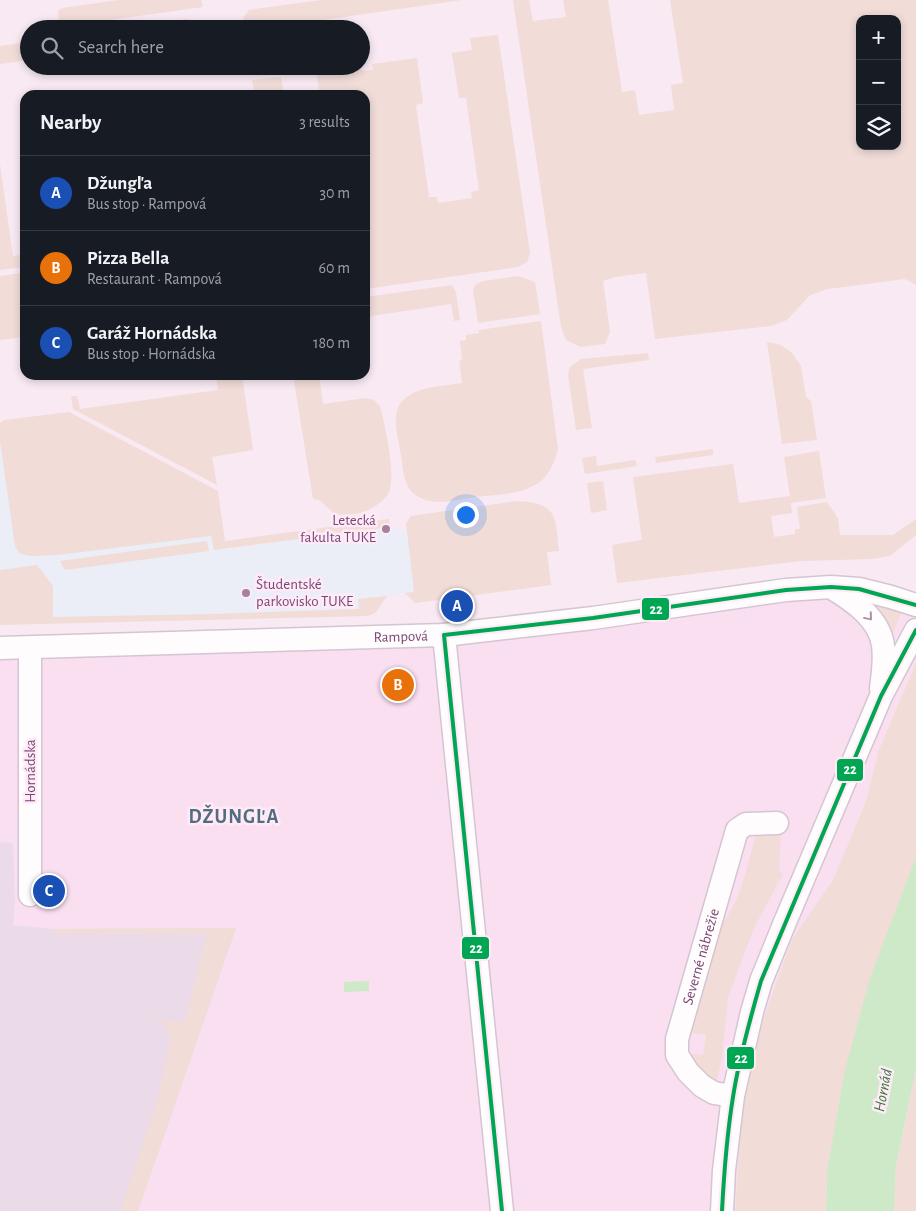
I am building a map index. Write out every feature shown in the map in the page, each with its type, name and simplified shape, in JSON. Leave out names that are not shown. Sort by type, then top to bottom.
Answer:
[{"type":"street","name":"Rampová","points":[[0,648],[444,635],[593,618],[786,590],[831,587],[859,589],[916,606]]},
{"type":"street","points":[[831,587],[857,604],[880,634],[884,652],[881,696]]},
{"type":"street","points":[[722,1211],[724,1170],[733,1096],[747,1030],[761,981],[788,913],[881,696],[916,630]]},
{"type":"street","points":[[444,635],[502,1211]]},
{"type":"street","name":"Hornádska","points":[[30,648],[30,895]]},
{"type":"street","name":"Severné nábrežie","points":[[733,1096],[714,1093],[702,1086],[688,1072],[677,1055],[677,1039],[737,830],[746,824],[777,823]]},
{"type":"shaded area","points":[[119,0],[201,0],[203,7],[110,20],[59,20],[58,11],[62,8]]},
{"type":"shaded area","points":[[321,0],[462,0],[323,20],[243,20],[249,10]]},
{"type":"shaded area","points":[[513,0],[529,0],[533,21],[566,17],[563,0],[608,0],[622,92],[635,90],[639,115],[674,110],[671,85],[683,83],[670,0],[916,0],[916,285],[905,279],[828,289],[810,295],[787,320],[771,326],[655,339],[646,273],[615,277],[603,281],[610,332],[605,344],[581,347],[566,340],[561,327]]},
{"type":"shaded area","points":[[498,35],[530,253],[527,262],[518,267],[370,288],[370,90],[319,90],[317,75],[370,75],[370,70],[373,70],[372,64],[417,58],[423,103],[416,105],[429,197],[437,197],[438,203],[472,198],[471,192],[479,190],[466,98],[459,98],[452,53],[472,50],[470,38]]},
{"type":"shaded area","points":[[20,43],[20,61],[0,64],[0,46]]},
{"type":"shaded area","points":[[281,77],[283,90],[254,90],[252,80]]},
{"type":"shaded area","points":[[0,164],[13,256],[20,255],[20,267],[0,270]]},
{"type":"shaded area","points":[[20,273],[20,338],[0,340],[0,276]]},
{"type":"shaded area","points":[[518,276],[535,282],[540,314],[478,323],[473,290],[476,284]]},
{"type":"shaded area","points":[[452,285],[456,292],[460,320],[454,321],[451,304],[370,316],[370,296]]},
{"type":"shaded area","points":[[541,321],[558,449],[546,475],[538,483],[526,489],[504,494],[439,502],[426,500],[414,494],[410,490],[404,476],[396,426],[396,417],[404,399],[432,387],[462,383],[459,361],[462,360],[460,341],[466,340],[466,335],[479,333],[479,330]]},
{"type":"shaded area","points":[[767,342],[781,345],[792,353],[801,366],[806,397],[811,401],[817,440],[782,444]]},
{"type":"shaded area","points":[[648,353],[649,360],[583,369],[592,428],[576,430],[568,374],[570,367],[581,359]]},
{"type":"shaded area","points":[[217,380],[243,380],[253,450],[212,457],[217,485],[73,409],[71,396],[77,396],[80,409],[218,390]]},
{"type":"shaded area","points":[[294,380],[320,380],[323,404],[366,398],[374,400],[380,406],[385,425],[391,476],[388,494],[384,499],[360,513],[336,515],[319,500],[313,499]]},
{"type":"shaded area","points":[[69,412],[218,491],[225,541],[389,519],[390,527],[214,550],[211,536],[57,555],[29,556],[19,553],[15,546],[0,441],[0,423],[4,420]]},
{"type":"shaded area","name":"Letecká fakulta TUKE","points":[[0,441],[15,546],[215,527],[219,550],[389,527],[416,533],[415,603],[405,593],[387,596],[379,608],[211,614],[0,618]]},
{"type":"shaded area","points":[[713,449],[713,455],[656,463],[655,457]]},
{"type":"shaded area","points":[[819,451],[826,498],[791,503],[792,513],[771,516],[774,537],[795,534],[795,529],[800,529],[797,507],[827,502],[838,518],[840,535],[893,535],[916,519],[916,535],[890,556],[872,559],[801,561],[617,583],[612,545],[642,540],[633,477],[733,464],[739,503],[790,496],[784,457]]},
{"type":"shaded area","points":[[596,456],[597,466],[635,460],[637,466],[585,474],[582,458]]},
{"type":"shaded area","points":[[603,481],[607,510],[591,513],[587,483]]},
{"type":"shaded area","points":[[517,501],[530,502],[547,508],[555,520],[559,551],[547,552],[551,585],[415,603],[405,593],[414,592],[406,523],[411,516]]},
{"type":"shaded area","points":[[207,541],[209,551],[65,570],[60,561]]},
{"type":"shaded area","points":[[37,565],[53,586],[53,617],[359,609],[358,599],[387,596],[375,613],[368,616],[0,625],[0,570]]},
{"type":"shaded area","points":[[786,590],[916,605],[916,663],[878,752],[866,801],[833,880],[792,939],[764,1017],[749,1076],[743,1111],[735,1211],[138,1211],[236,928],[54,929],[13,925],[15,902],[12,843],[0,842],[0,648],[291,640]]},
{"type":"shaded area","points":[[869,602],[901,613],[892,636]]},
{"type":"shaded area","points":[[916,663],[916,862],[827,1172],[826,1211],[735,1211],[743,1111],[749,1076],[764,1017],[792,939],[833,880],[866,801],[878,752]]},
{"type":"shaded area","points":[[781,831],[779,871],[783,874],[754,928],[728,997],[722,1057],[716,1086],[710,1083],[687,1053],[703,1055],[706,1035],[689,1032],[723,922],[740,892],[756,836]]},
{"type":"shaded area","points":[[0,842],[13,843],[15,902],[13,925],[54,929],[236,928],[138,1211],[0,1211]]},
{"type":"shaded area","points":[[236,928],[138,1211],[120,1211],[155,1110],[171,1038],[164,1026],[151,1019],[185,1022],[207,934],[54,934],[54,929]]},
{"type":"shaded area","points":[[916,1069],[916,1211],[894,1211],[896,1165]]},
{"type":"water","name":"Hornád","points":[[916,857],[916,1069],[896,1165],[894,1211],[826,1211],[827,1172],[845,1070],[870,978]]},
{"type":"water","points":[[369,981],[369,991],[344,992],[344,982]]},
{"type":"transit line","name":"22","points":[[502,1211],[444,635],[593,618],[786,590],[831,587],[859,589],[916,605]]},
{"type":"transit line","name":"22","points":[[722,1211],[727,1139],[735,1082],[761,981],[881,696],[916,630]]},
{"type":"place","name":"Letecká fakulta TUKE","points":[[386,529]]},
{"type":"place","name":"Študentské parkovisko TUKE","points":[[246,593]]},
{"type":"place","name":"Džungľa","points":[[457,606]]},
{"type":"place","name":"Pizza Bella","points":[[398,685]]},
{"type":"place","name":"Garáž Hornádska","points":[[49,891]]},
{"type":"district","name":"DŽUNGĽA","points":[[234,816]]}]
